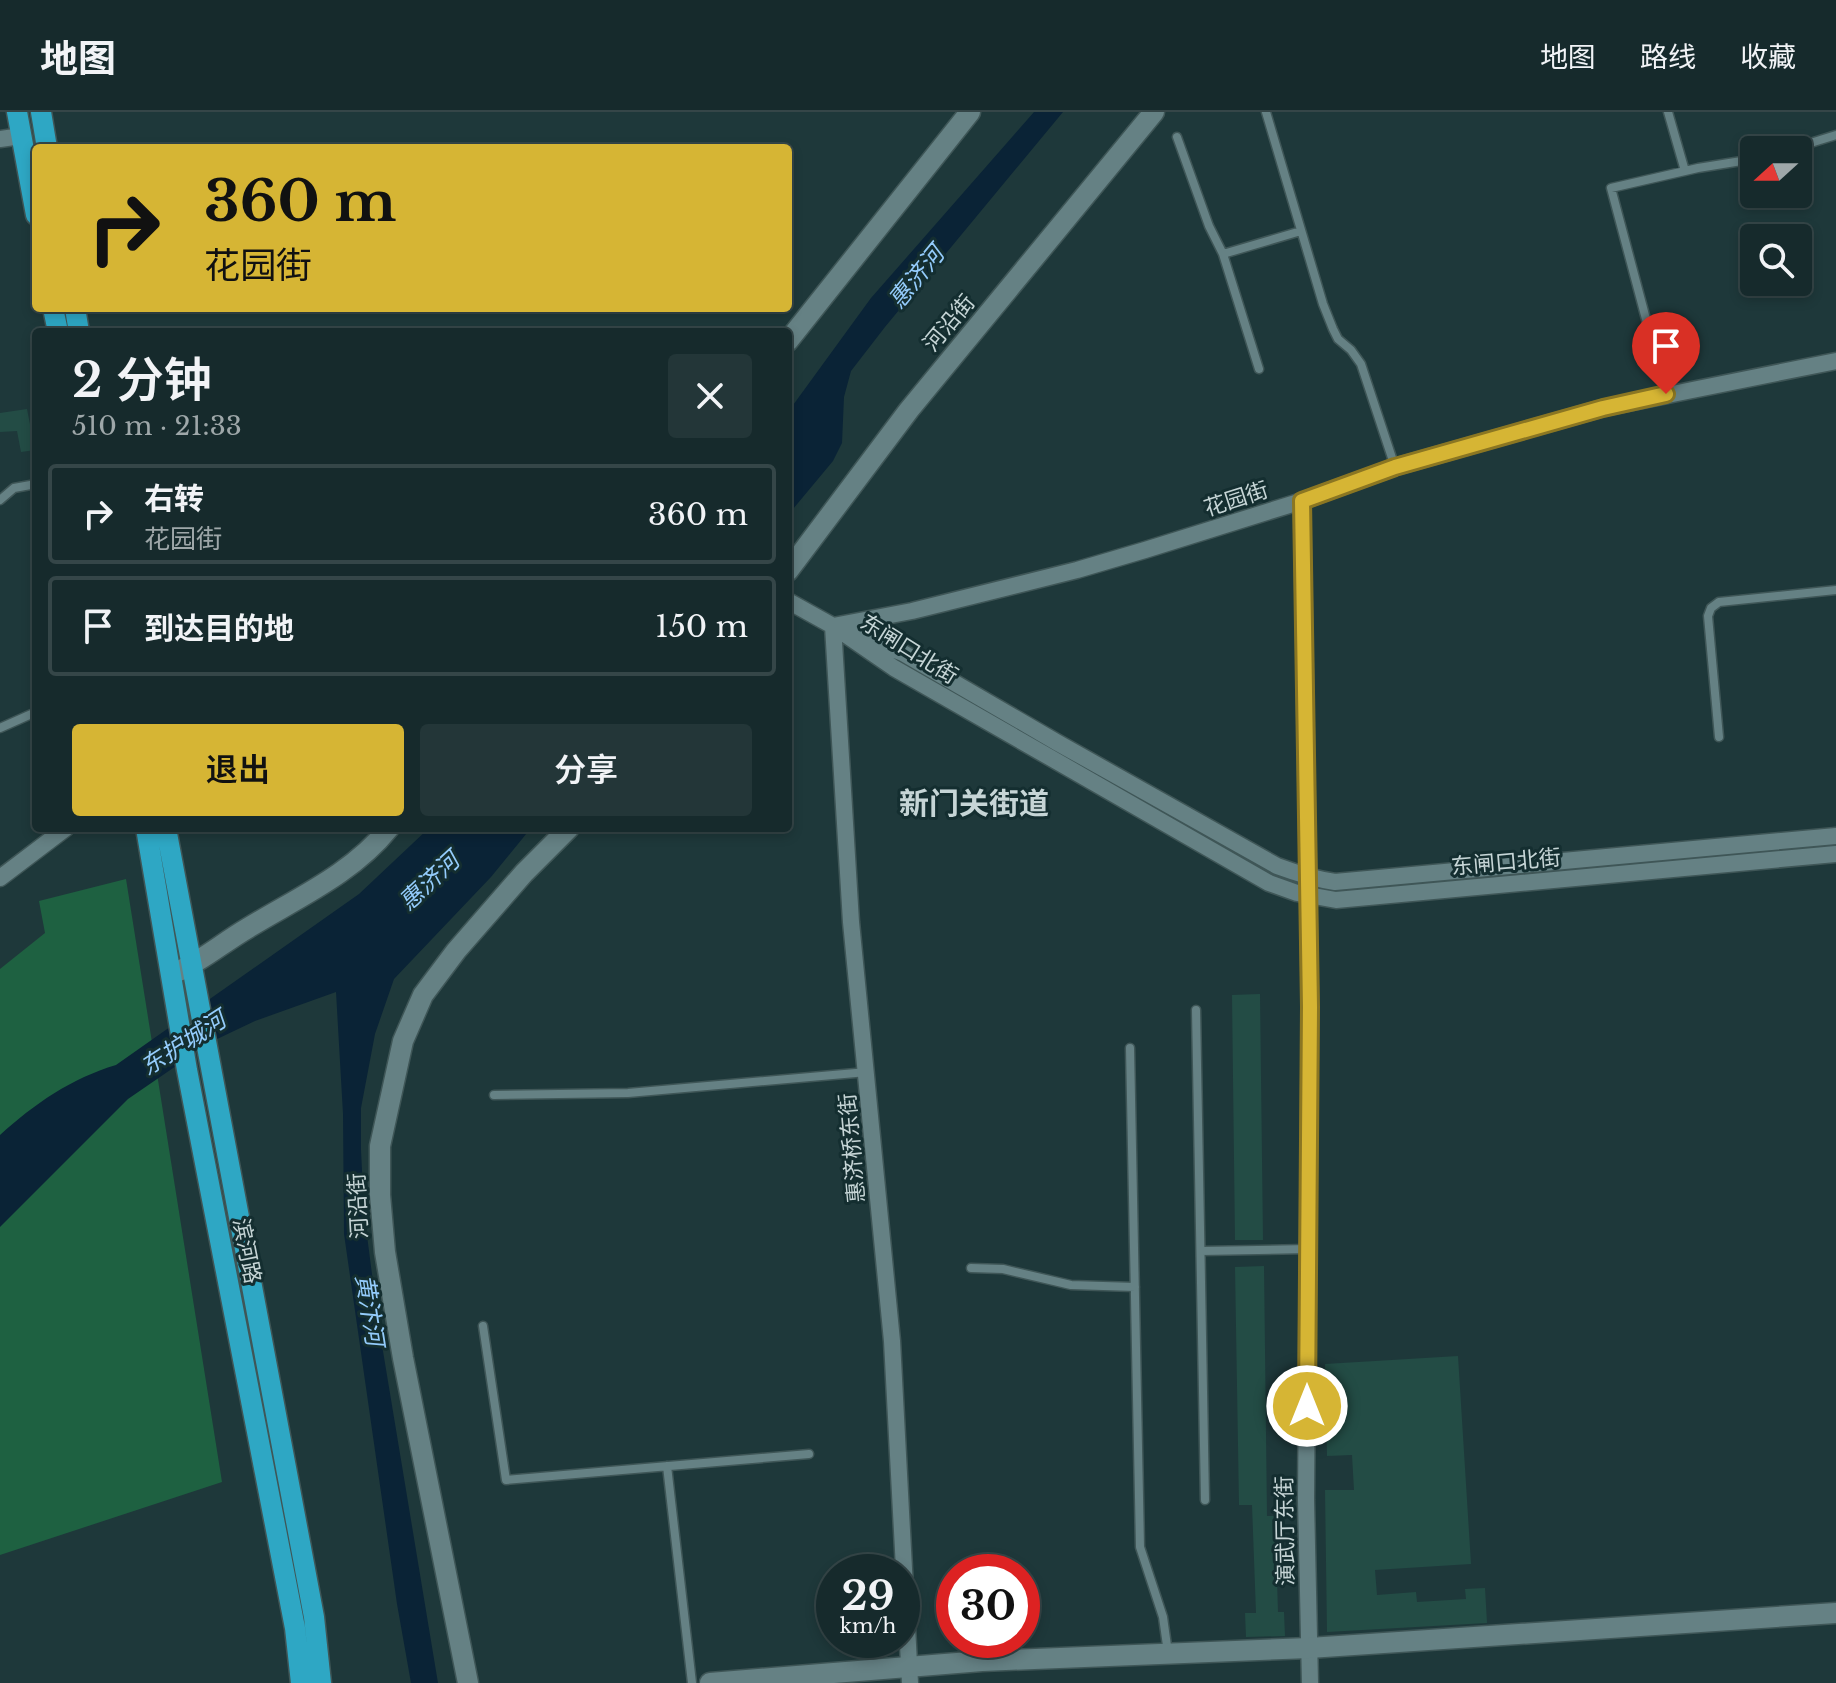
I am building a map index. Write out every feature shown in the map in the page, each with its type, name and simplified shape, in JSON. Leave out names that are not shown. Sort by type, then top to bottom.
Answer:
[{"type":"main road","points":[[17,112],[32,194]]},
{"type":"main road","points":[[41,112],[46,144]]},
{"type":"main road","name":"滨河路","points":[[147,832],[187,1070],[295,1628],[301,1683]]},
{"type":"main road","name":"滨河路","points":[[167,832],[314,1617],[321,1683]]},
{"type":"street","points":[[792,336],[970,112]]},
{"type":"street","name":"河沿街","points":[[792,566],[909,410],[1154,112]]},
{"type":"street","points":[[0,139],[21,136]]},
{"type":"street","name":"花园街","points":[[833,626],[912,611],[1077,570],[1302,501],[1395,467],[1603,408],[1836,361]]},
{"type":"street","name":"演武厅东街","points":[[1302,501],[1310,1007],[1306,1500],[1310,1683]]},
{"type":"street","points":[[792,603],[833,626]]},
{"type":"street","name":"东闸口北街","points":[[833,626],[903,653],[1277,866],[1308,877],[1335,882],[1836,836]]},
{"type":"street","name":"东闸口北街","points":[[833,626],[894,668],[1269,883],[1308,895],[1336,900],[1836,854]]},
{"type":"street","name":"惠济桥东街","points":[[833,626],[850,907],[892,1341],[910,1675]]},
{"type":"street","points":[[0,878],[61,832]]},
{"type":"street","points":[[171,974],[341,874],[386,832]]},
{"type":"street","name":"河沿街","points":[[468,1683],[385,1252],[380,1146],[403,1041],[423,995],[456,951],[524,873],[565,832]]},
{"type":"street","points":[[710,1683],[910,1675],[982,1661],[1309,1648],[1836,1613]]},
{"type":"lane","points":[[1266,112],[1333,329],[1361,364],[1395,467]]},
{"type":"lane","points":[[1668,112],[1685,171]]},
{"type":"lane","points":[[1812,142],[1836,135]]},
{"type":"lane","points":[[1177,137],[1209,226],[1223,254],[1259,369]]},
{"type":"lane","points":[[1666,394],[1611,188],[1740,161]]},
{"type":"lane","points":[[1223,254],[1301,231]]},
{"type":"lane","points":[[0,500],[14,488],[32,485]]},
{"type":"lane","points":[[1719,737],[1708,616],[1711,608],[1719,602],[1836,590]]},
{"type":"lane","points":[[0,728],[32,714]]},
{"type":"lane","points":[[1196,1010],[1205,1500]]},
{"type":"lane","points":[[1130,1048],[1140,1547],[1163,1617],[1168,1654]]},
{"type":"lane","points":[[494,1095],[628,1093],[867,1072]]},
{"type":"lane","points":[[1201,1251],[1308,1249]]},
{"type":"lane","points":[[971,1268],[1003,1269],[1071,1285],[1135,1287]]},
{"type":"lane","points":[[483,1326],[506,1480],[809,1454]]},
{"type":"lane","points":[[667,1466],[692,1683]]},
{"type":"green space","points":[[126,879],[222,1482],[0,1555],[0,969],[45,933],[39,901]]},
{"type":"water","name":"惠济河","points":[[1034,112],[1063,112],[851,371],[844,397],[842,443],[833,461],[792,510],[792,407],[871,298]]},
{"type":"water","points":[[425,832],[528,832],[491,877],[394,979],[375,1034],[361,1108],[364,1212],[378,1321],[438,1683],[411,1683],[397,1604],[344,1234],[343,1114],[336,992],[255,1021],[215,1040],[128,1099],[0,1227],[0,1135],[54,1093],[116,1065],[359,894]]},
{"type":"building","points":[[27,409],[32,450],[21,452],[17,431],[0,432],[0,413]]},
{"type":"building","points":[[1260,994],[1263,1240],[1235,1240],[1232,995]]},
{"type":"building","points":[[1264,1266],[1267,1516],[1275,1516],[1278,1612],[1284,1612],[1285,1636],[1246,1637],[1245,1613],[1256,1613],[1252,1505],[1239,1505],[1235,1267]]},
{"type":"building","points":[[1458,1356],[1471,1564],[1375,1570],[1377,1595],[1416,1592],[1417,1602],[1466,1599],[1465,1589],[1485,1588],[1487,1623],[1327,1632],[1325,1490],[1354,1490],[1352,1455],[1327,1456],[1325,1364]]},
{"type":"district","name":"新门关街道","points":[[974,803]]},
{"type":"route","points":[[1307,1406],[1310,1007],[1302,501],[1395,467],[1603,408],[1666,394]]},
{"type":"water label","name":"东护城河","points":[[183,1043]]},
{"type":"water label","name":"黄汴河","points":[[370,1310]]}]
